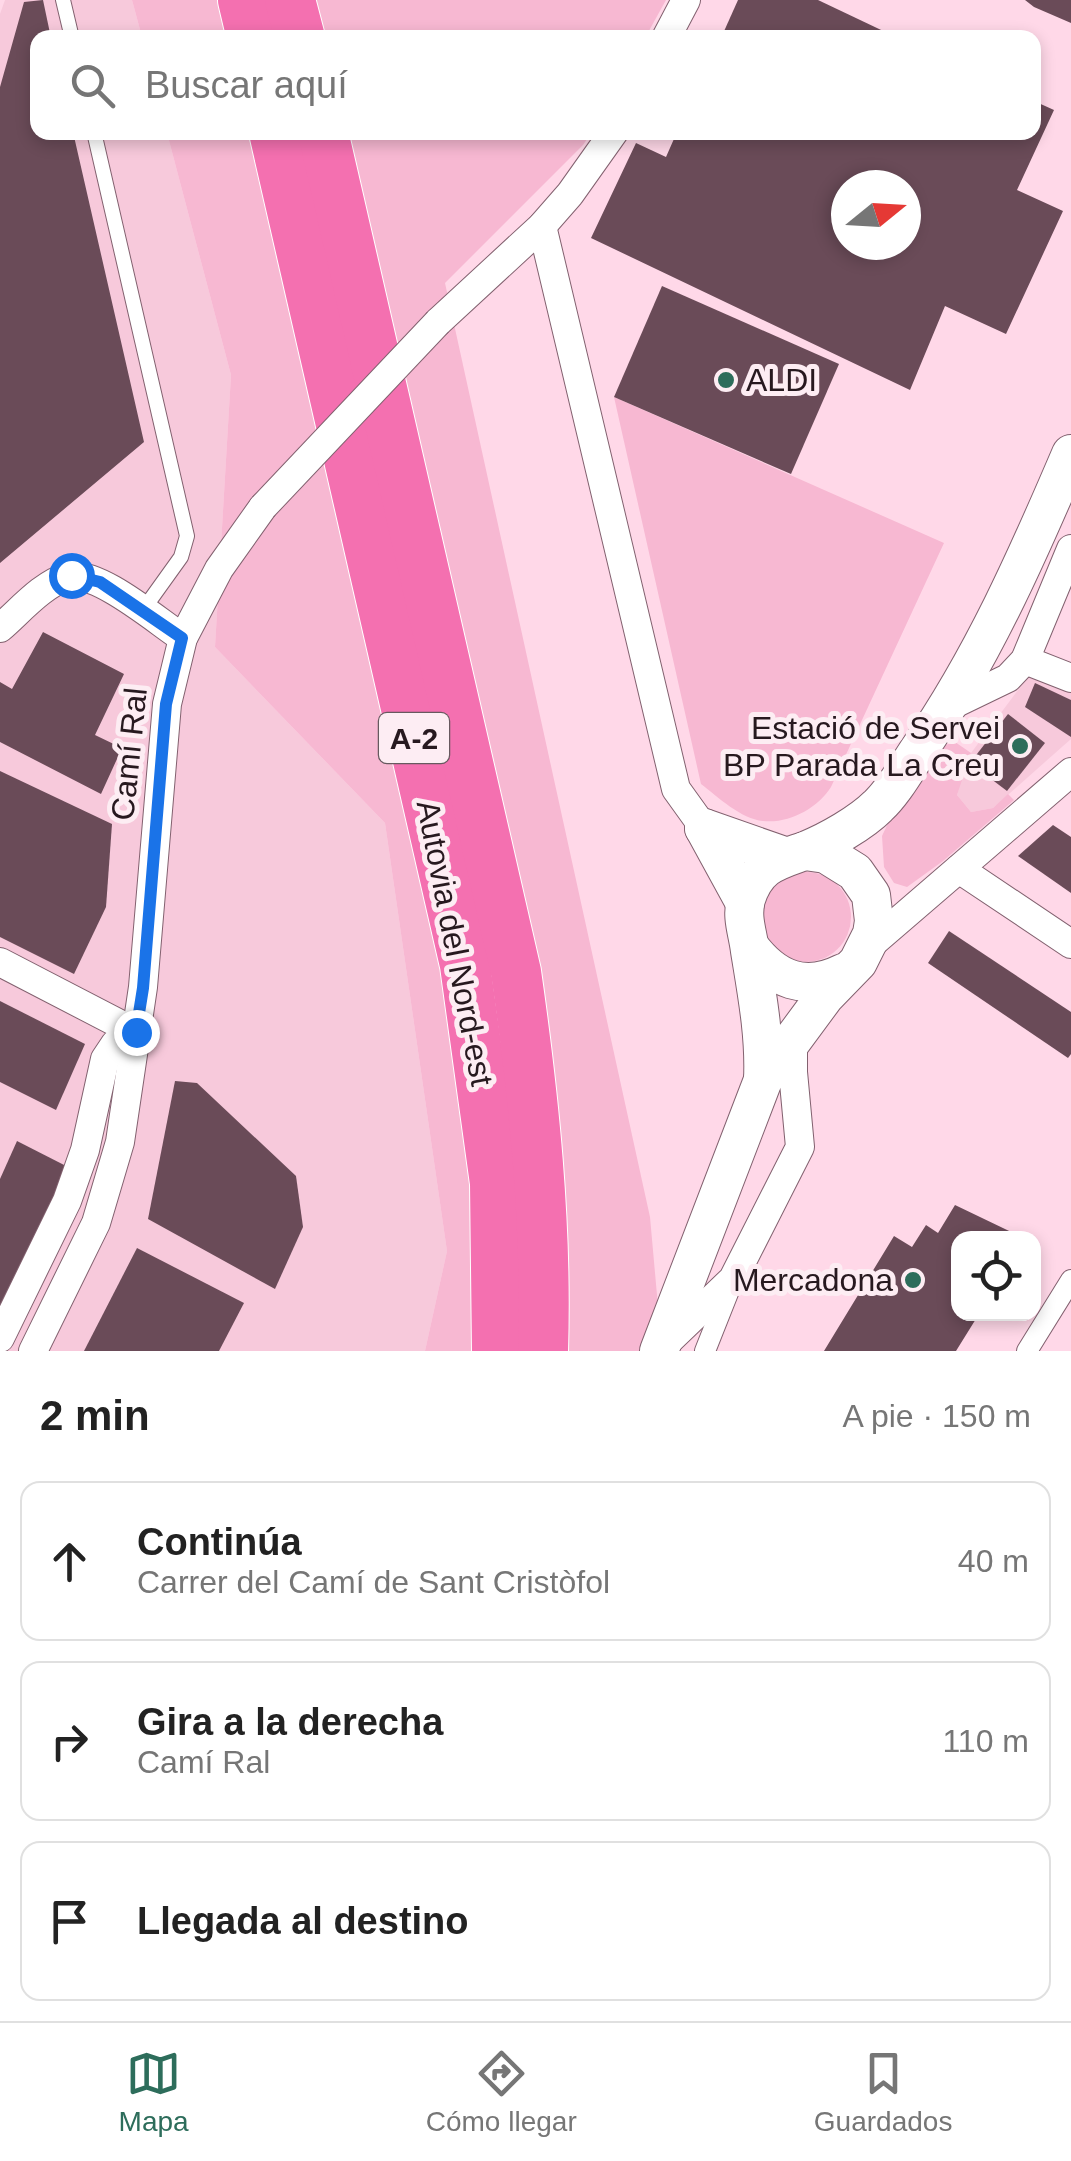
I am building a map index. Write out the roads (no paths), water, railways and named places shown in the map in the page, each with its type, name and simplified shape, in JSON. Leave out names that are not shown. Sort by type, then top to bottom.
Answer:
[{"type":"highway","points":[[243,0],[250,30]]},
{"type":"highway","points":[[290,0],[298,30]]},
{"type":"highway","name":"Autovia del Nord-est","points":[[276,140],[466,965],[496,1184],[497,1351]]},
{"type":"highway","name":"Autovia del Nord-est","points":[[325,140],[516,972],[532,1080],[540,1184],[546,1270],[544,1351]]},
{"type":"main road","points":[[762,1080],[763,1033],[744,926],[744,903],[752,884],[766,867],[878,807],[948,707],[984,644],[1071,454]]},
{"type":"main road","points":[[659,1350],[762,1080],[856,960],[874,922],[868,890],[878,807]]},
{"type":"main road","points":[[704,828],[794,853],[826,854],[845,863],[868,890]]},
{"type":"main road","points":[[704,828],[744,903]]},
{"type":"main road","points":[[750,947],[771,971],[786,980],[816,984],[856,960]]},
{"type":"street","points":[[670,30],[686,0]]},
{"type":"street","name":"Camí Ral","points":[[33,1351],[72,1275],[106,1195],[120,1142],[143,988],[166,704],[182,638],[219,570],[263,507],[438,322],[542,226],[608,140]]},
{"type":"street","points":[[542,226],[676,788],[704,828]]},
{"type":"street","points":[[948,707],[1008,678],[1024,660],[1071,548]]},
{"type":"street","points":[[0,628],[51,585],[71,575],[100,582],[182,638]]},
{"type":"street","points":[[1024,660],[1071,678]]},
{"type":"street","points":[[856,960],[1071,772]]},
{"type":"street","points":[[868,890],[915,894],[959,869]]},
{"type":"street","points":[[959,869],[1071,944]]},
{"type":"street","points":[[0,962],[136,1032]]},
{"type":"street","points":[[0,1338],[68,1201],[85,1150],[104,1059],[115,1044],[136,1032]]},
{"type":"street","points":[[705,1351],[734,1279],[800,1147],[792,1072],[793,1040]]},
{"type":"street","points":[[659,1350],[734,1279]]},
{"type":"street","points":[[1027,1351],[1071,1280]]},
{"type":"lane","points":[[63,0],[70,30]]},
{"type":"lane","points":[[96,140],[187,536],[181,557],[142,611]]},
{"type":"place","name":"ALDI","points":[[726,380]]},
{"type":"place","name":"Estació de Servei BP Parada La Creu","points":[[1020,746]]},
{"type":"place","name":"Mercadona","points":[[913,1280]]}]
